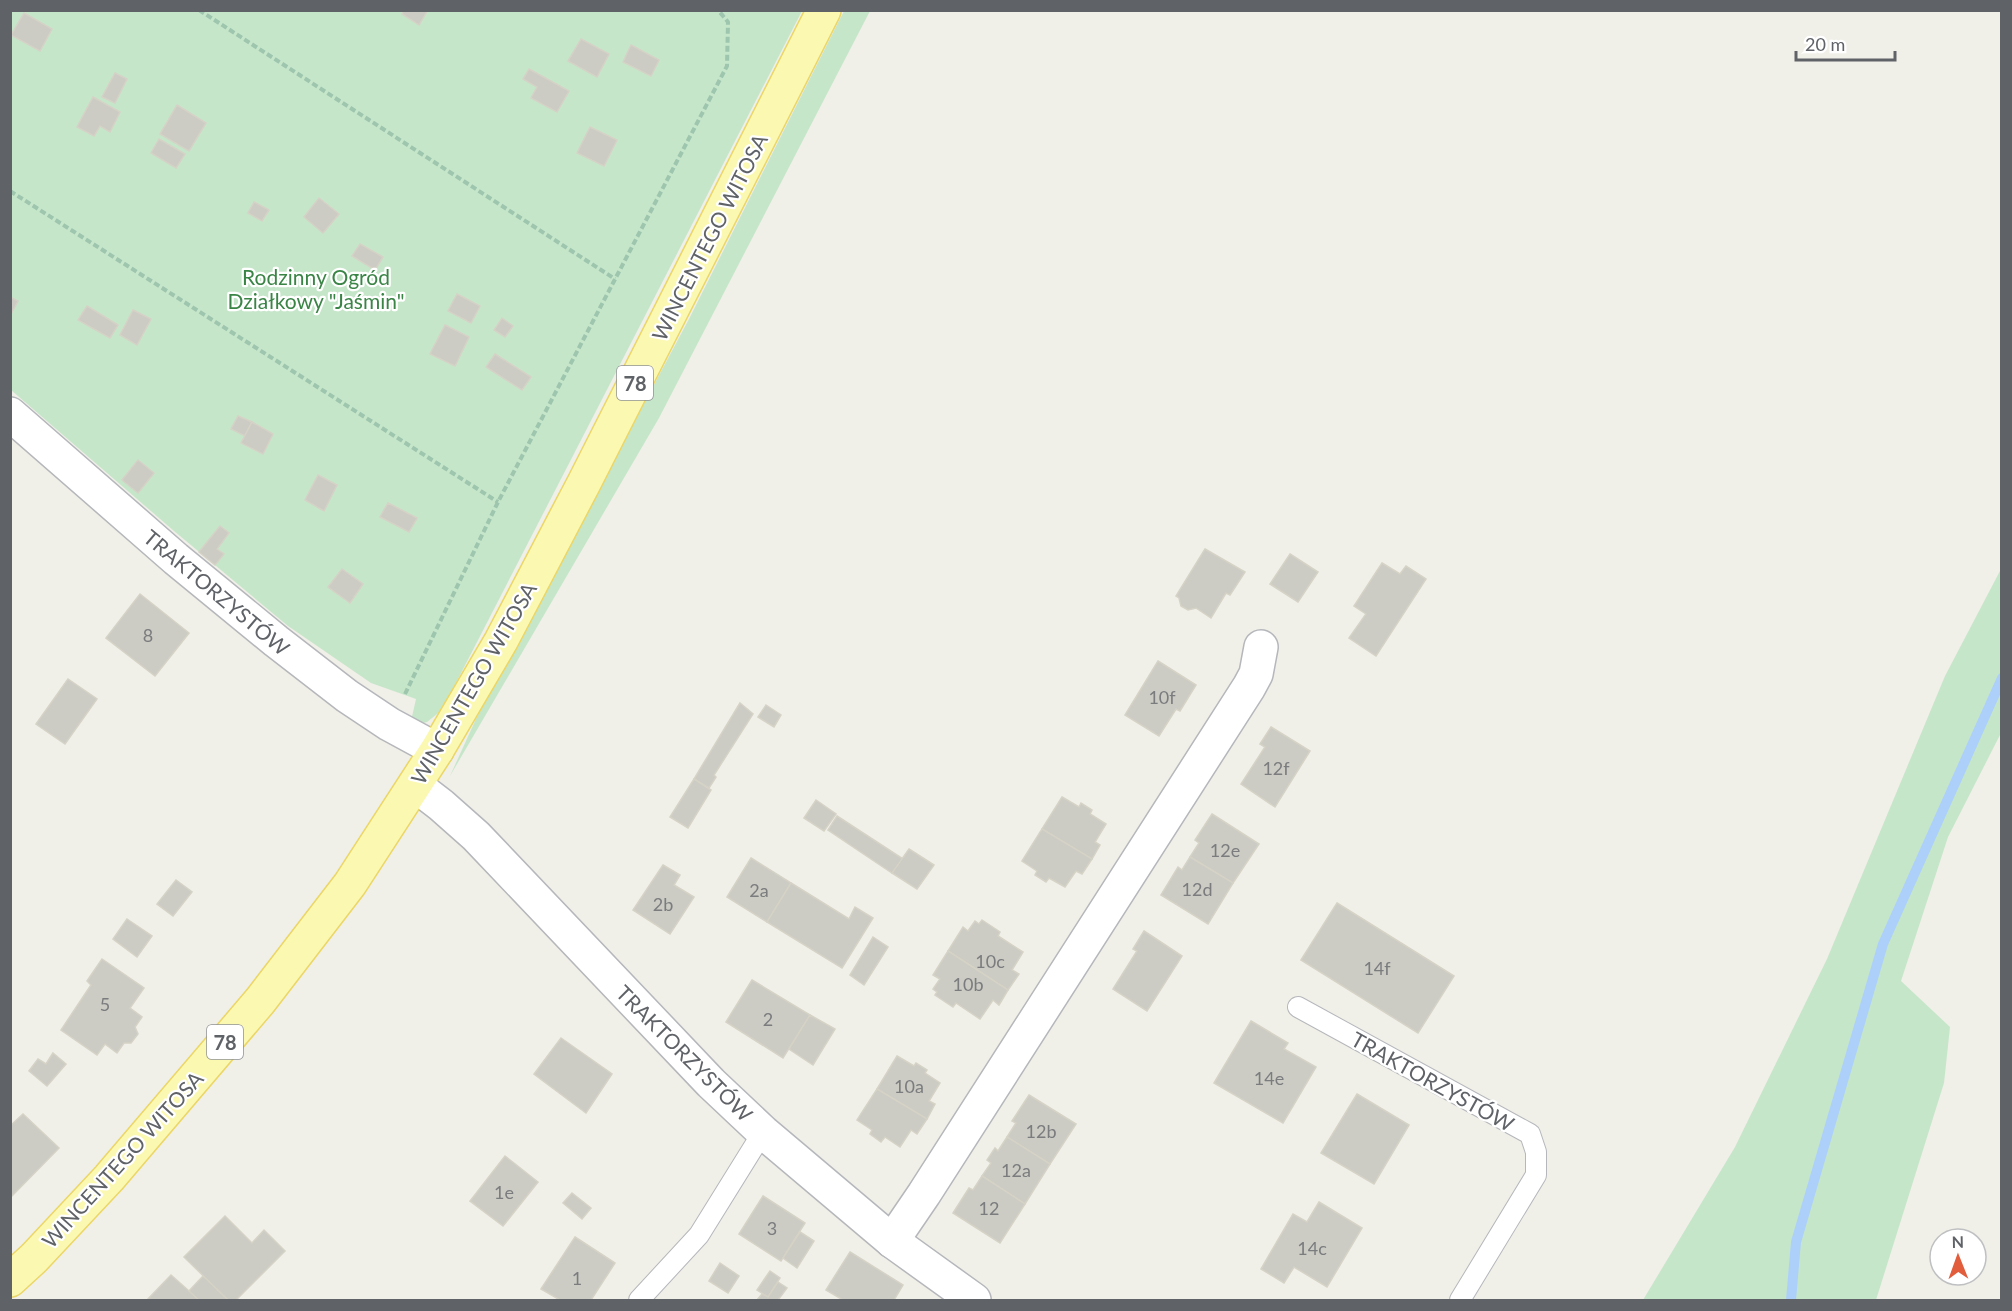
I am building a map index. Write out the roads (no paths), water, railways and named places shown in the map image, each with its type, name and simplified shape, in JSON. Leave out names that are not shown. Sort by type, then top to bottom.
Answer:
[{"type":"main road","name":"WINCENTEGO WITOSA","points":[[10,1280],[34,1258],[109,1178],[260,1001],[350,885],[415,785],[501,641],[579,494],[824,10]]},
{"type":"street","name":"TRAKTORZYSTÓW","points":[[10,414],[223,599],[312,670],[388,724],[437,750]]},
{"type":"street","points":[[892,1241],[1249,687],[1256,674],[1261,647]]},
{"type":"street","name":"TRAKTORZYSTÓW","points":[[415,785],[441,804],[476,836],[711,1083],[763,1132],[892,1241],[974,1300]]},
{"type":"lane","name":"TRAKTORZYSTÓW","points":[[1298,1007],[1530,1134],[1536,1152],[1536,1175],[1460,1300]]},
{"type":"lane","points":[[639,1300],[699,1235],[763,1132]]},
{"type":"waterway","points":[[1791,1300],[1796,1242],[1883,944],[2002,678]]},
{"type":"park label","name":"Rodzinny Ogród Działkowy \"Jaśmin\"","points":[[316,288]]}]
